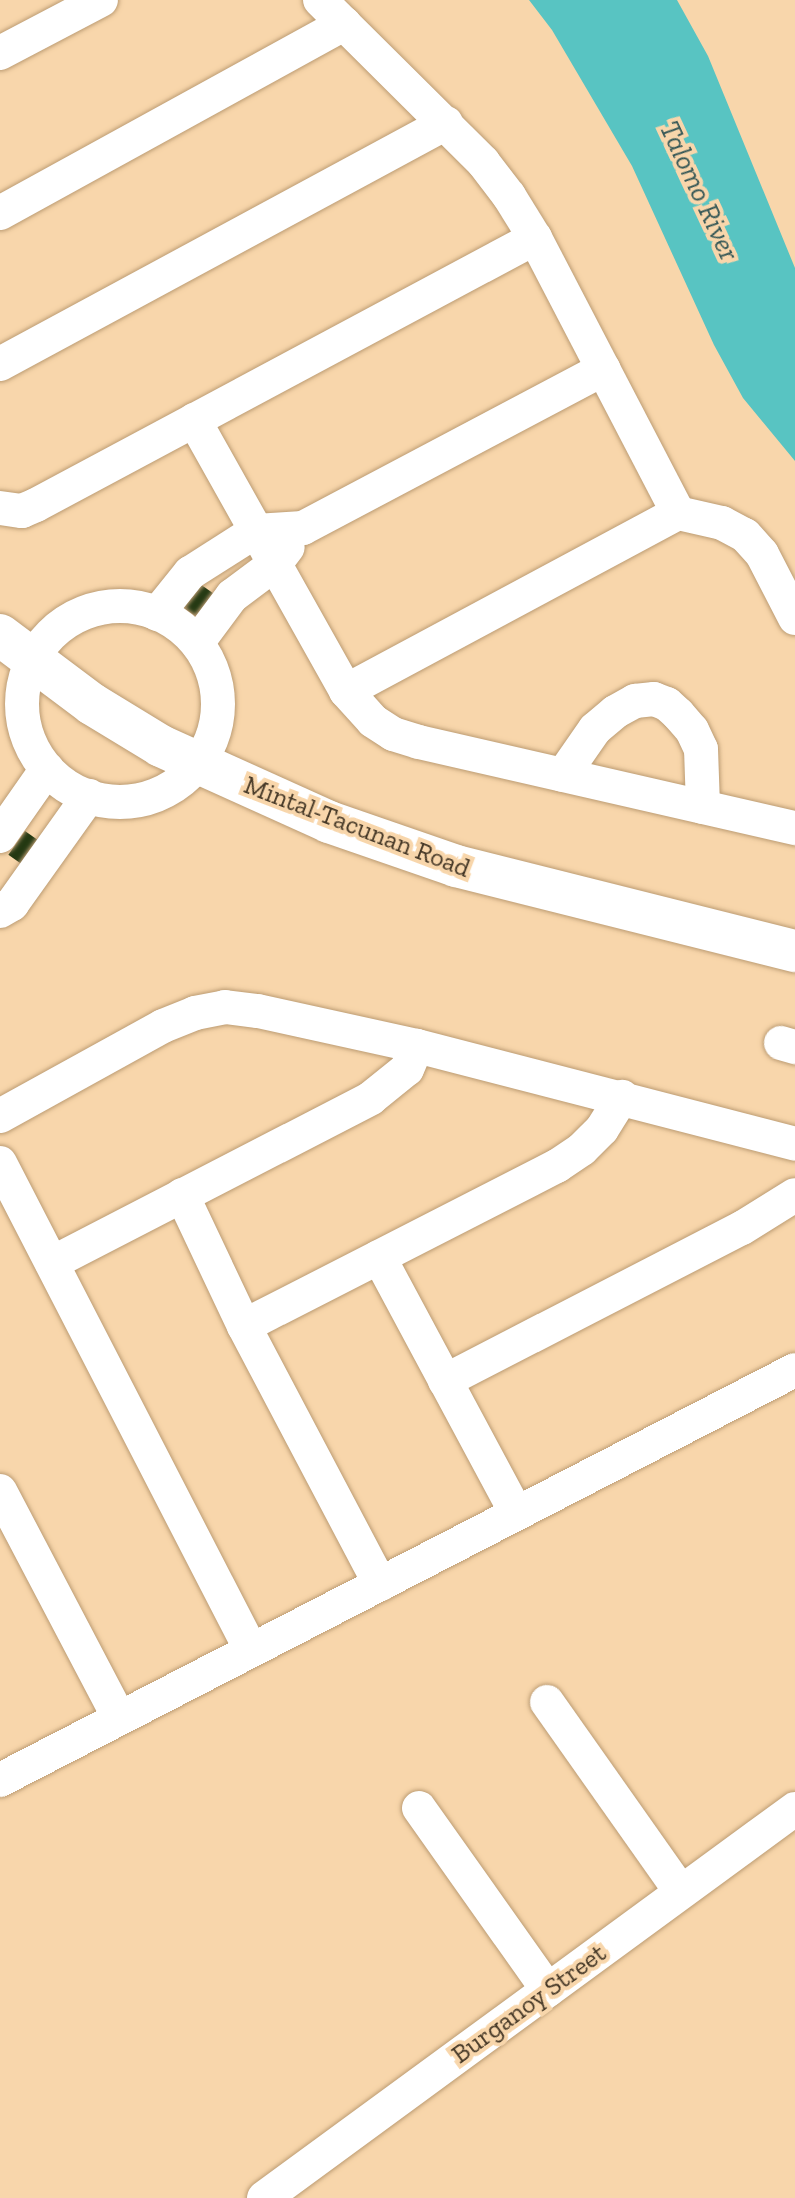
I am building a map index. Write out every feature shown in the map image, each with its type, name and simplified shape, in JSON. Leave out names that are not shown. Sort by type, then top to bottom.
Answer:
[{"type":"street","points":[[0,53],[101,0]]},
{"type":"street","points":[[320,0],[483,162],[535,238],[678,513]]},
{"type":"street","points":[[0,213],[344,24]]},
{"type":"street","points":[[0,364],[446,123]]},
{"type":"street","points":[[0,508],[22,511],[36,505],[535,238]]},
{"type":"street","points":[[197,643],[232,596],[275,564],[303,528],[603,369]]},
{"type":"street","points":[[194,420],[346,691],[373,721],[393,734],[795,828]]},
{"type":"street","points":[[346,691],[678,513],[722,523],[745,535],[762,554],[795,617]]},
{"type":"street","points":[[157,614],[190,573],[256,531],[303,528]]},
{"type":"street","points":[[121,606],[157,614],[179,625],[197,643],[213,674],[218,709],[209,744],[196,764],[169,788],[147,797],[124,801],[89,796],[66,785],[47,769],[32,748],[22,711],[24,685],[33,661],[54,632],[85,613],[121,606]]},
{"type":"street","name":"Mintal-Tacunan Road","points":[[0,635],[92,704],[196,764],[329,822],[456,866],[795,951]]},
{"type":"street","points":[[563,775],[595,729],[615,712],[635,701],[654,699],[667,704],[678,714],[692,730],[701,749],[703,807]]},
{"type":"street","points":[[0,836],[47,769]]},
{"type":"street","points":[[0,911],[12,904],[89,796]]},
{"type":"street","points":[[0,1116],[163,1026],[195,1013],[225,1007],[258,1011],[417,1046],[795,1144]]},
{"type":"street","points":[[52,1263],[371,1098],[407,1069],[417,1046]]},
{"type":"street","points":[[244,1326],[557,1166],[582,1149],[602,1129],[622,1097]]},
{"type":"street","points":[[0,1163],[251,1650]]},
{"type":"street","points":[[182,1195],[244,1326],[380,1584]]},
{"type":"street","points":[[445,1381],[742,1228],[795,1195]]},
{"type":"street","points":[[379,1257],[516,1513]]},
{"type":"street","points":[[0,1780],[795,1370]]},
{"type":"street","points":[[0,1491],[119,1718]]},
{"type":"street","points":[[547,1702],[681,1892]]},
{"type":"street","points":[[419,1808],[548,1990]]},
{"type":"street","name":"Burganoy Street","points":[[264,2198],[795,1809]]},
{"type":"water","name":"Talomo River","points":[[529,0],[677,0],[708,56],[795,268],[795,461],[743,398],[714,345],[632,166],[552,30]]},
{"type":"building","points":[[200,584],[213,593],[196,617],[183,608]]},
{"type":"building","points":[[25,831],[38,840],[21,864],[8,855]]}]
